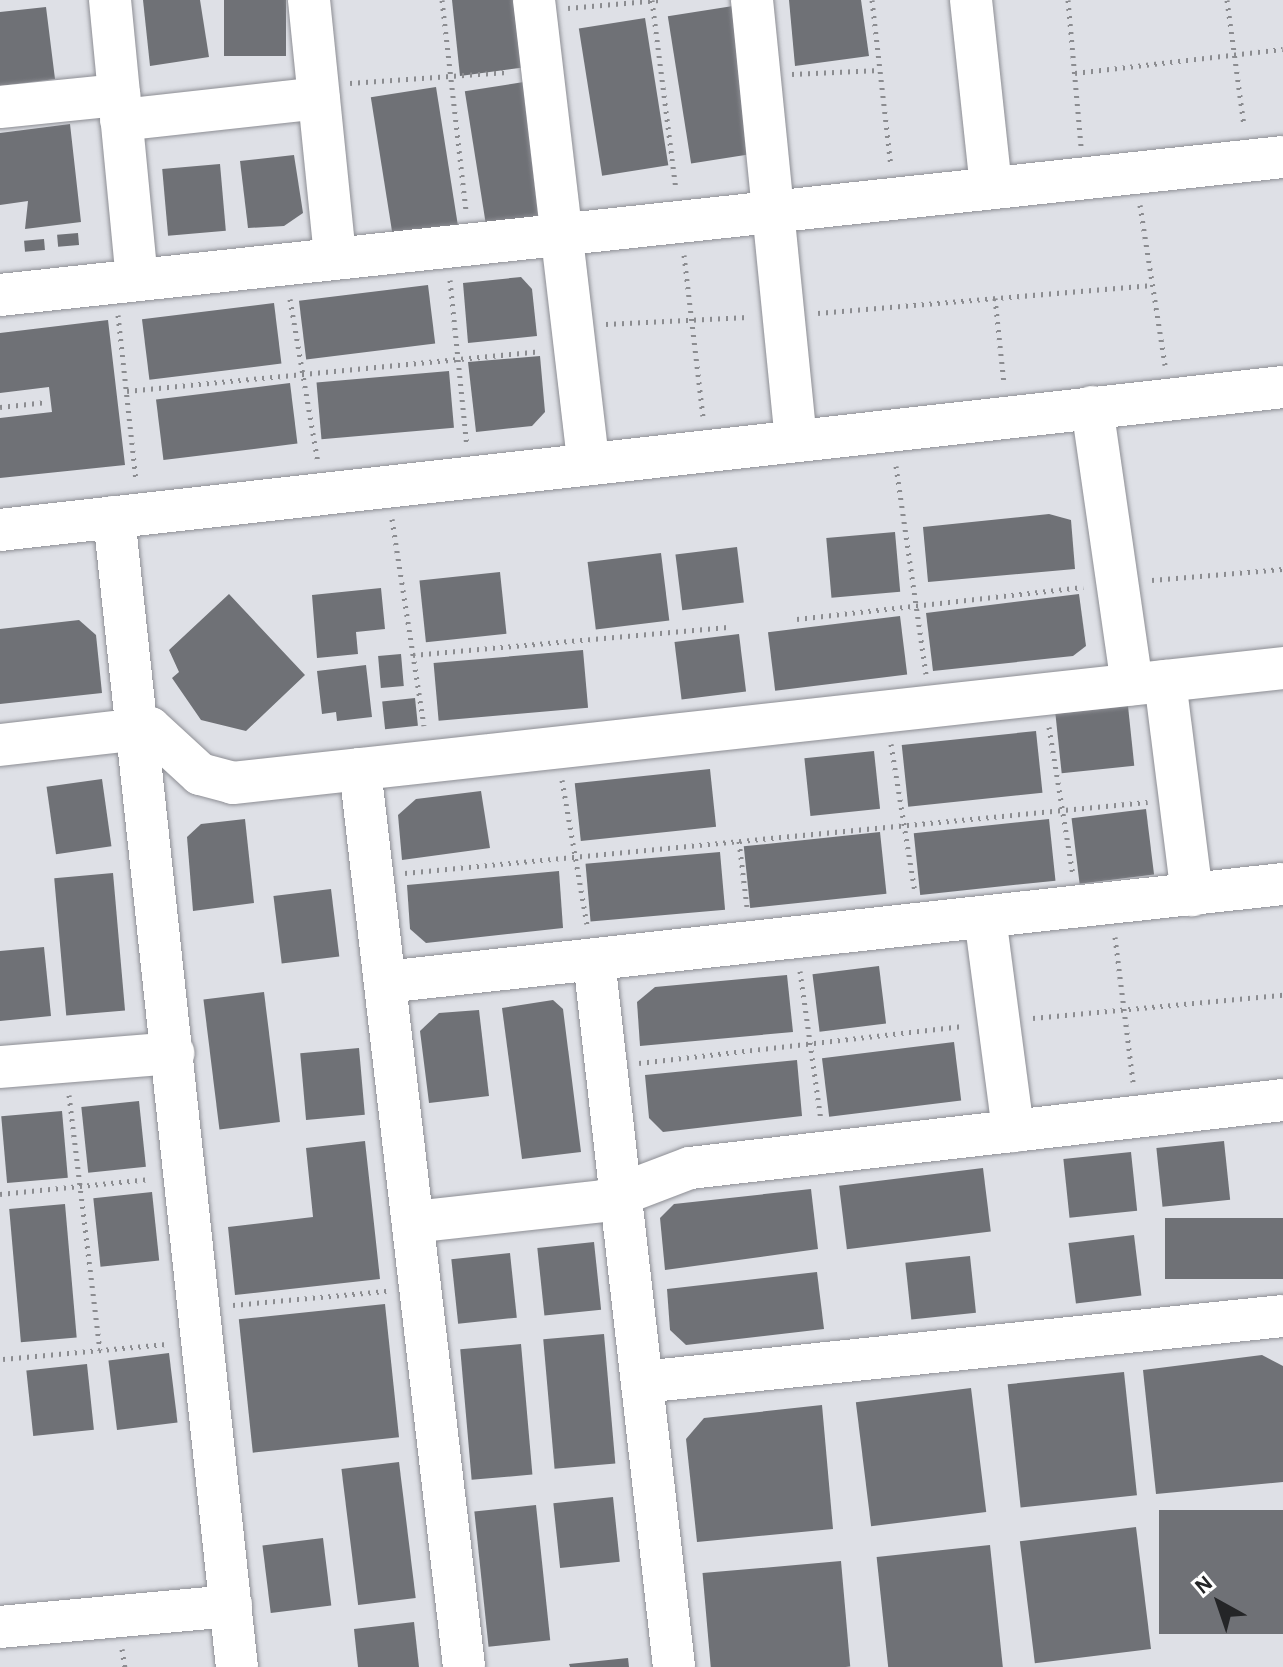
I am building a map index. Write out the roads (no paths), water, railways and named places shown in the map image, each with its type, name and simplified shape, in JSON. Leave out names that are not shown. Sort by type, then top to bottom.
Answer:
[{"type":"street","points":[[110,0],[120,108],[126,281]]},
{"type":"street","points":[[309,0],[335,256]]},
{"type":"street","points":[[752,0],[796,440]]},
{"type":"street","points":[[971,0],[991,187]]},
{"type":"street","points":[[535,5],[588,463]]},
{"type":"street","points":[[0,107],[120,108],[318,91]]},
{"type":"street","points":[[0,295],[772,207],[1266,159]]},
{"type":"street","points":[[0,530],[1283,387]]},
{"type":"street","points":[[1092,407],[1117,583],[1180,799],[1192,895]]},
{"type":"street","points":[[127,516],[140,726],[237,1667]]},
{"type":"street","points":[[0,745],[140,726],[160,731],[200,774],[222,783],[1283,668]]},
{"type":"street","points":[[360,769],[464,1667]]},
{"type":"street","points":[[385,982],[1283,884]]},
{"type":"street","points":[[985,917],[1013,1131]]},
{"type":"street","points":[[594,960],[674,1667]]},
{"type":"street","points":[[0,1067],[173,1053]]},
{"type":"street","points":[[413,1222],[622,1196],[690,1168],[1283,1100]]},
{"type":"street","points":[[642,1382],[1283,1316]]},
{"type":"street","points":[[0,1627],[231,1606]]}]
